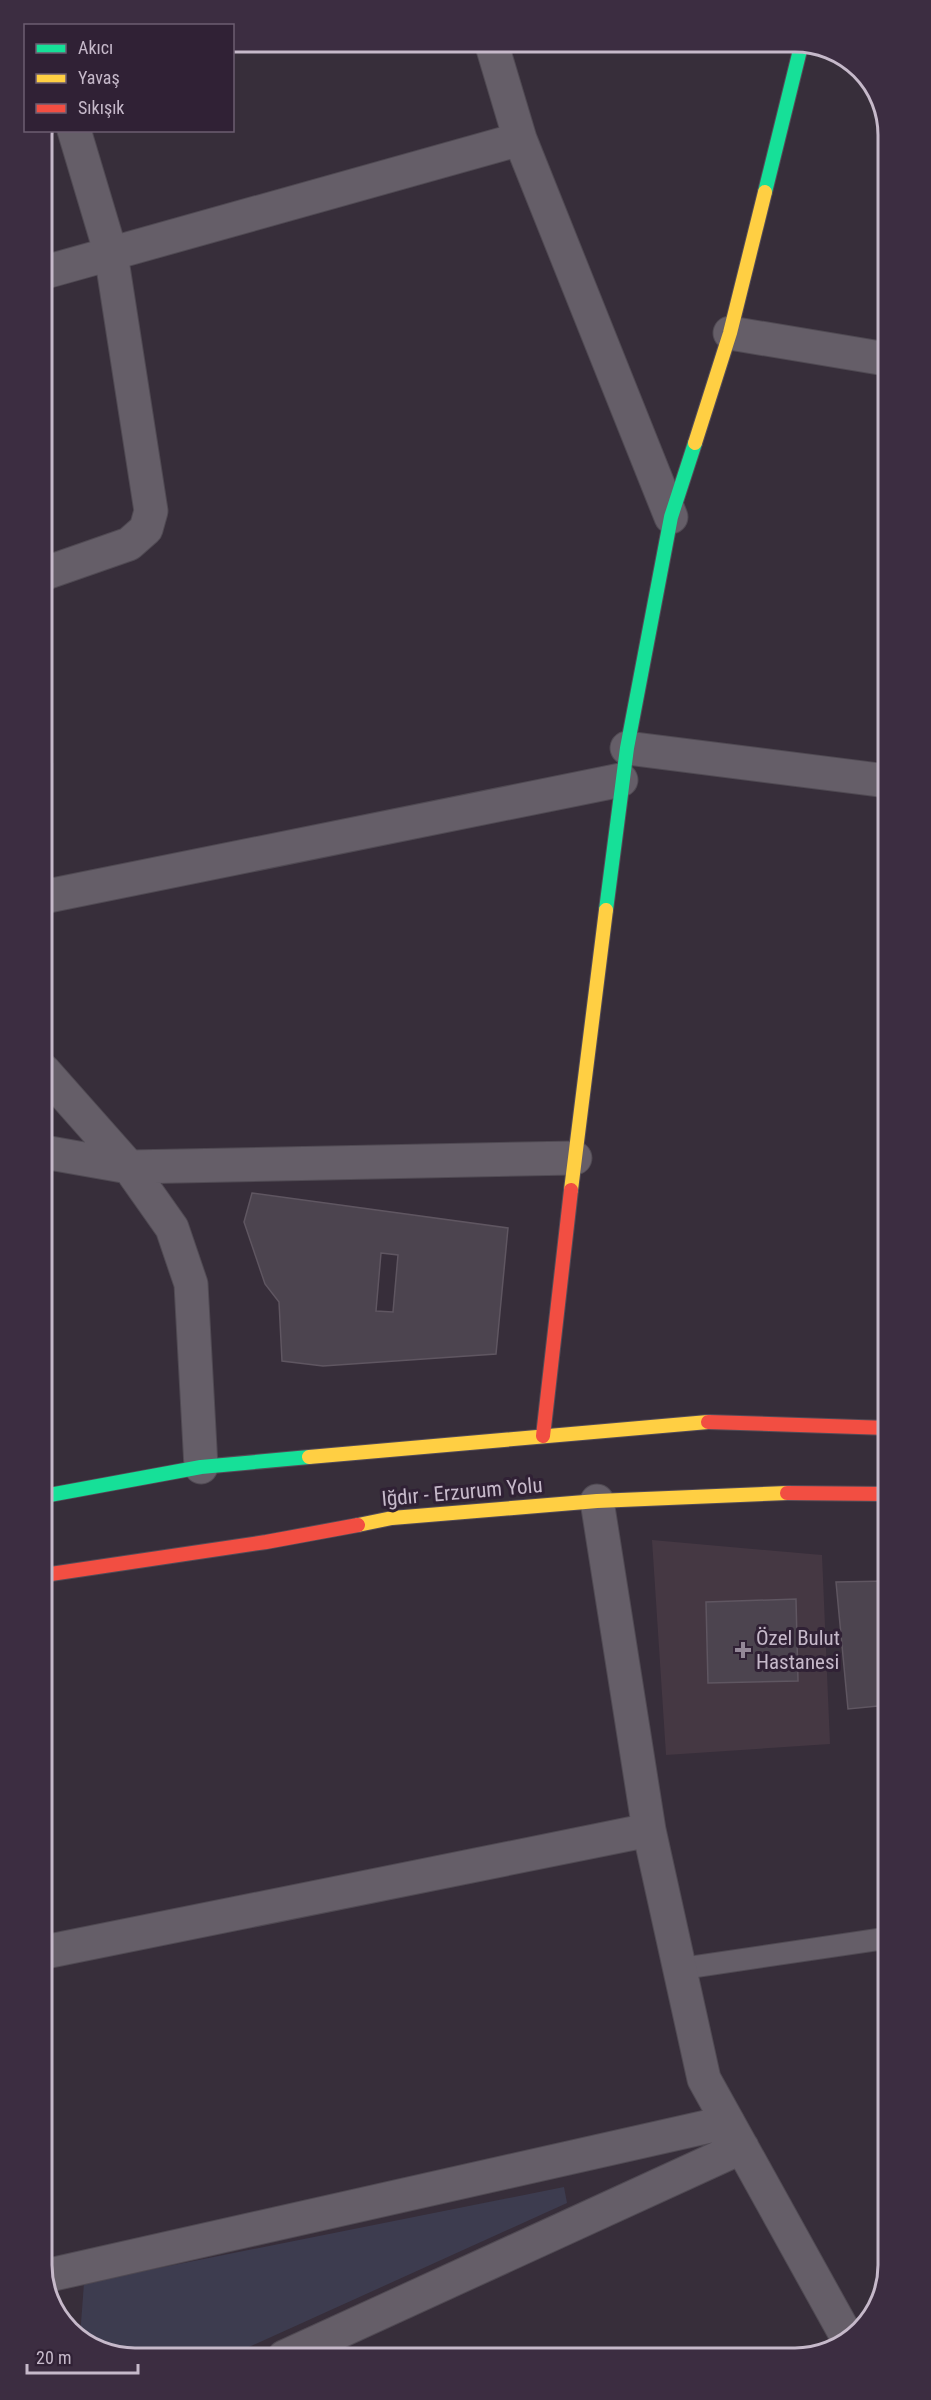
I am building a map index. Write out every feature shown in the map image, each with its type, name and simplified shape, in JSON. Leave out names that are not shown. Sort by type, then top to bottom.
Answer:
[{"type":"main road","points":[[543,1436],[621,780],[671,517],[730,333],[799,53]]},
{"type":"main road","points":[[52,1494],[201,1467],[710,1422],[878,1428]]},
{"type":"main road","name":"Iğdır - Erzurum Yolu","points":[[52,1574],[267,1542],[392,1518],[597,1501],[804,1492],[878,1494]]},
{"type":"street","points":[[494,53],[520,139],[671,517]]},
{"type":"street","points":[[53,571],[129,544],[139,538],[146,529],[151,511],[111,254],[75,132]]},
{"type":"street","points":[[53,270],[520,139]]},
{"type":"street","points":[[730,333],[878,358]]},
{"type":"street","points":[[627,748],[878,780]]},
{"type":"street","points":[[53,895],[621,780]]},
{"type":"street","points":[[53,1081],[129,1167],[172,1228],[191,1284],[201,1467]]},
{"type":"street","points":[[53,1154],[129,1167],[575,1158]]},
{"type":"street","points":[[597,1501],[649,1830],[704,2079],[844,2332]]},
{"type":"street","points":[[52,1951],[649,1830]]},
{"type":"street","points":[[53,2274],[735,2134]]},
{"type":"street","points":[[304,2347],[735,2134]]},
{"type":"lane","points":[[679,1969],[878,1939]]},
{"type":"shaded area","name":"Özel Bulut Hastanesi","points":[[652,1540],[822,1555],[830,1744],[666,1755]]},
{"type":"shaded area","points":[[564,2187],[567,2203],[249,2347],[130,2347],[103,2341],[81,2327],[84,2283]]},
{"type":"building","points":[[252,1193],[508,1228],[496,1354],[323,1366],[282,1361],[279,1302],[265,1284],[244,1222]],"holes":[[[381,1253],[398,1255],[393,1312],[376,1311]]]},
{"type":"building","points":[[878,1581],[878,1706],[848,1709],[836,1582]]},
{"type":"building","points":[[796,1599],[798,1681],[708,1683],[706,1602]]},
{"type":"traffic: fast","points":[[765,192],[799,53]]},
{"type":"traffic: fast","points":[[606,910],[627,748],[671,517],[695,443]]},
{"type":"traffic: fast","points":[[52,1494],[201,1467],[309,1457]]},
{"type":"traffic: slow","points":[[695,443],[730,333],[765,192]]},
{"type":"traffic: slow","points":[[571,1190],[606,910]]},
{"type":"traffic: slow","points":[[309,1457],[708,1422]]},
{"type":"traffic: slow","points":[[358,1525],[392,1518],[597,1501],[787,1493]]},
{"type":"traffic: jam","points":[[543,1436],[571,1190]]},
{"type":"traffic: jam","points":[[708,1422],[878,1428]]},
{"type":"traffic: jam","points":[[787,1493],[878,1494]]},
{"type":"traffic: jam","points":[[52,1574],[266,1542],[358,1525]]},
{"type":"place","name":"Özel Bulut Hastanesi","points":[[743,1650]]}]
